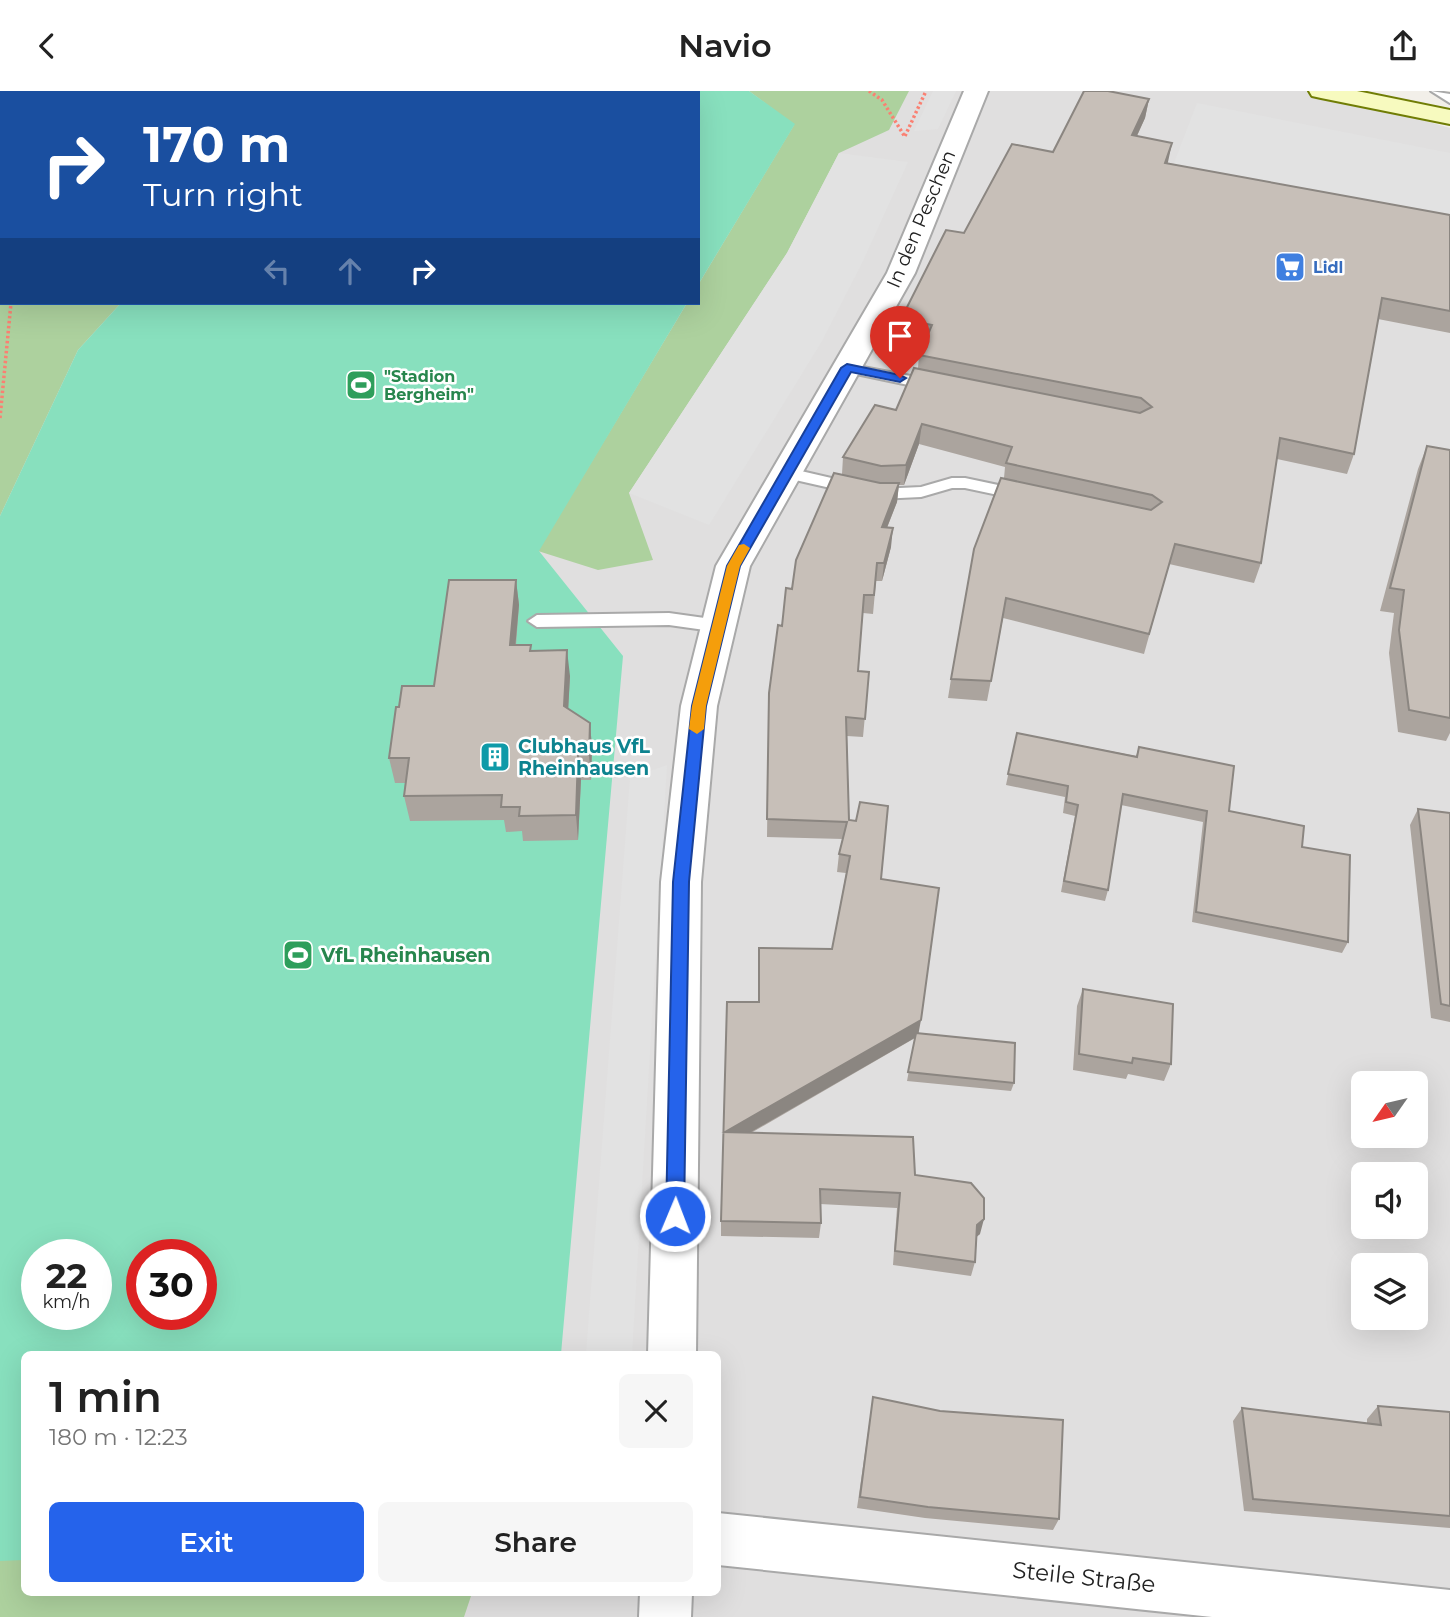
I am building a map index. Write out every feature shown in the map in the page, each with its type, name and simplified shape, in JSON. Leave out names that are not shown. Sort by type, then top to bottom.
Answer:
[{"type":"street","name":"In den Peschen","points":[[673,1351],[681,882],[699,706],[733,566],[901,273],[976,91]]},
{"type":"street","points":[[1321,91],[1450,117]]},
{"type":"street","name":"Steile Straße","points":[[721,1539],[1450,1616]]},
{"type":"street","points":[[665,1617],[666,1596]]},
{"type":"lane","points":[[1437,91],[1450,99]]},
{"type":"lane","points":[[847,368],[952,389]]},
{"type":"lane","points":[[788,473],[880,494],[921,492],[953,483],[965,483],[1043,500]]},
{"type":"lane","points":[[537,621],[669,619],[719,626]]},
{"type":"path","points":[[869,91],[882,100],[905,137],[926,91]]},
{"type":"path","points":[[0,418],[11,305]]},
{"type":"shaded area","points":[[700,91],[1322,91],[1450,128],[1450,1617],[0,1617],[0,305],[700,305]]},
{"type":"shaded area","points":[[933,91],[956,91],[938,129],[914,131]]},
{"type":"shaded area","points":[[1197,103],[1450,153],[1450,236],[1161,197]]},
{"type":"shaded area","points":[[839,153],[908,162],[862,263],[822,341],[709,525],[629,493],[787,253]]},
{"type":"shaded area","points":[[667,765],[632,1351],[586,1351],[630,778]]},
{"type":"green space","points":[[700,91],[749,91],[795,124],[700,282]]},
{"type":"green space","points":[[749,91],[909,91],[889,130],[839,153],[787,253],[629,493],[653,560],[598,570],[538,551],[686,305],[700,305],[700,282],[794,125]]},
{"type":"green space","points":[[0,305],[119,305],[78,350],[0,516]]},
{"type":"green space","name":"VfL Rheinhausen","points":[[119,305],[686,305],[539,551],[623,656],[561,1351],[21,1351],[21,1560],[0,1561],[0,516],[78,350]]},
{"type":"green space","points":[[0,1459],[21,1459],[21,1596],[471,1596],[464,1617],[0,1617]]},
{"type":"building","points":[[1084,91],[1108,91],[1149,99],[1132,135],[1172,143],[1165,163],[1450,215],[1450,311],[1382,298],[1354,454],[1280,438],[1261,563],[1175,544],[1149,634],[1006,598],[991,681],[951,679],[974,549],[1001,478],[1151,510],[1162,502],[1152,495],[1006,463],[1012,447],[922,424],[906,465],[881,466],[843,457],[875,405],[896,410],[914,368],[1140,413],[1152,407],[1141,398],[919,355],[932,325],[901,319],[946,230],[964,233],[1012,144],[1053,152]]},
{"type":"building","points":[[1427,446],[1450,450],[1450,718],[1409,710],[1399,630],[1404,590],[1390,588]]},
{"type":"building","points":[[834,473],[880,483],[899,483],[882,527],[893,528],[884,563],[877,563],[874,595],[864,595],[858,671],[869,672],[865,719],[846,717],[849,820],[856,821],[860,802],[888,806],[881,879],[939,888],[921,1020],[725,1132],[913,1137],[915,1175],[971,1183],[984,1198],[984,1219],[977,1225],[975,1262],[895,1251],[900,1193],[820,1189],[821,1223],[721,1221],[727,1002],[759,1002],[759,948],[832,949],[850,856],[839,854],[847,822],[767,819],[769,693],[778,625],[782,626],[786,588],[792,589],[796,560]]},
{"type":"building","points":[[449,580],[516,580],[510,645],[531,645],[530,651],[567,650],[564,706],[590,723],[589,755],[578,755],[576,815],[519,816],[520,807],[501,807],[502,795],[404,796],[409,758],[389,758],[396,707],[399,707],[402,686],[434,686]]},
{"type":"building","points":[[1017,733],[1137,757],[1139,747],[1234,766],[1229,811],[1304,826],[1302,847],[1350,855],[1348,942],[1196,912],[1207,811],[1123,794],[1108,890],[1064,881],[1078,805],[1066,802],[1068,786],[1008,774]]},
{"type":"building","points":[[1418,809],[1450,813],[1450,1006],[1441,1004]]},
{"type":"building","points":[[1083,989],[1173,1004],[1171,1064],[1133,1058],[1132,1063],[1079,1054]]},
{"type":"building","points":[[916,1033],[1015,1043],[1014,1083],[908,1072]]},
{"type":"building","points":[[873,1397],[940,1411],[1063,1420],[1059,1519],[928,1507],[860,1497]]},
{"type":"building","points":[[1378,1406],[1450,1412],[1450,1516],[1253,1499],[1242,1408],[1381,1425]]},
{"type":"slow traffic","points":[[697,729],[699,706],[733,566],[744,548]]},
{"type":"place","name":"Lidl","points":[[1290,267]]},
{"type":"place","name":"\"Stadion Bergheim\"","points":[[361,385]]},
{"type":"place","name":"Clubhaus VfL Rheinhausen","points":[[495,757]]},
{"type":"place","name":"VfL Rheinhausen","points":[[298,955]]},
{"type":"route","points":[[675,1216],[681,882],[699,706],[733,566],[847,368],[900,378]]}]
